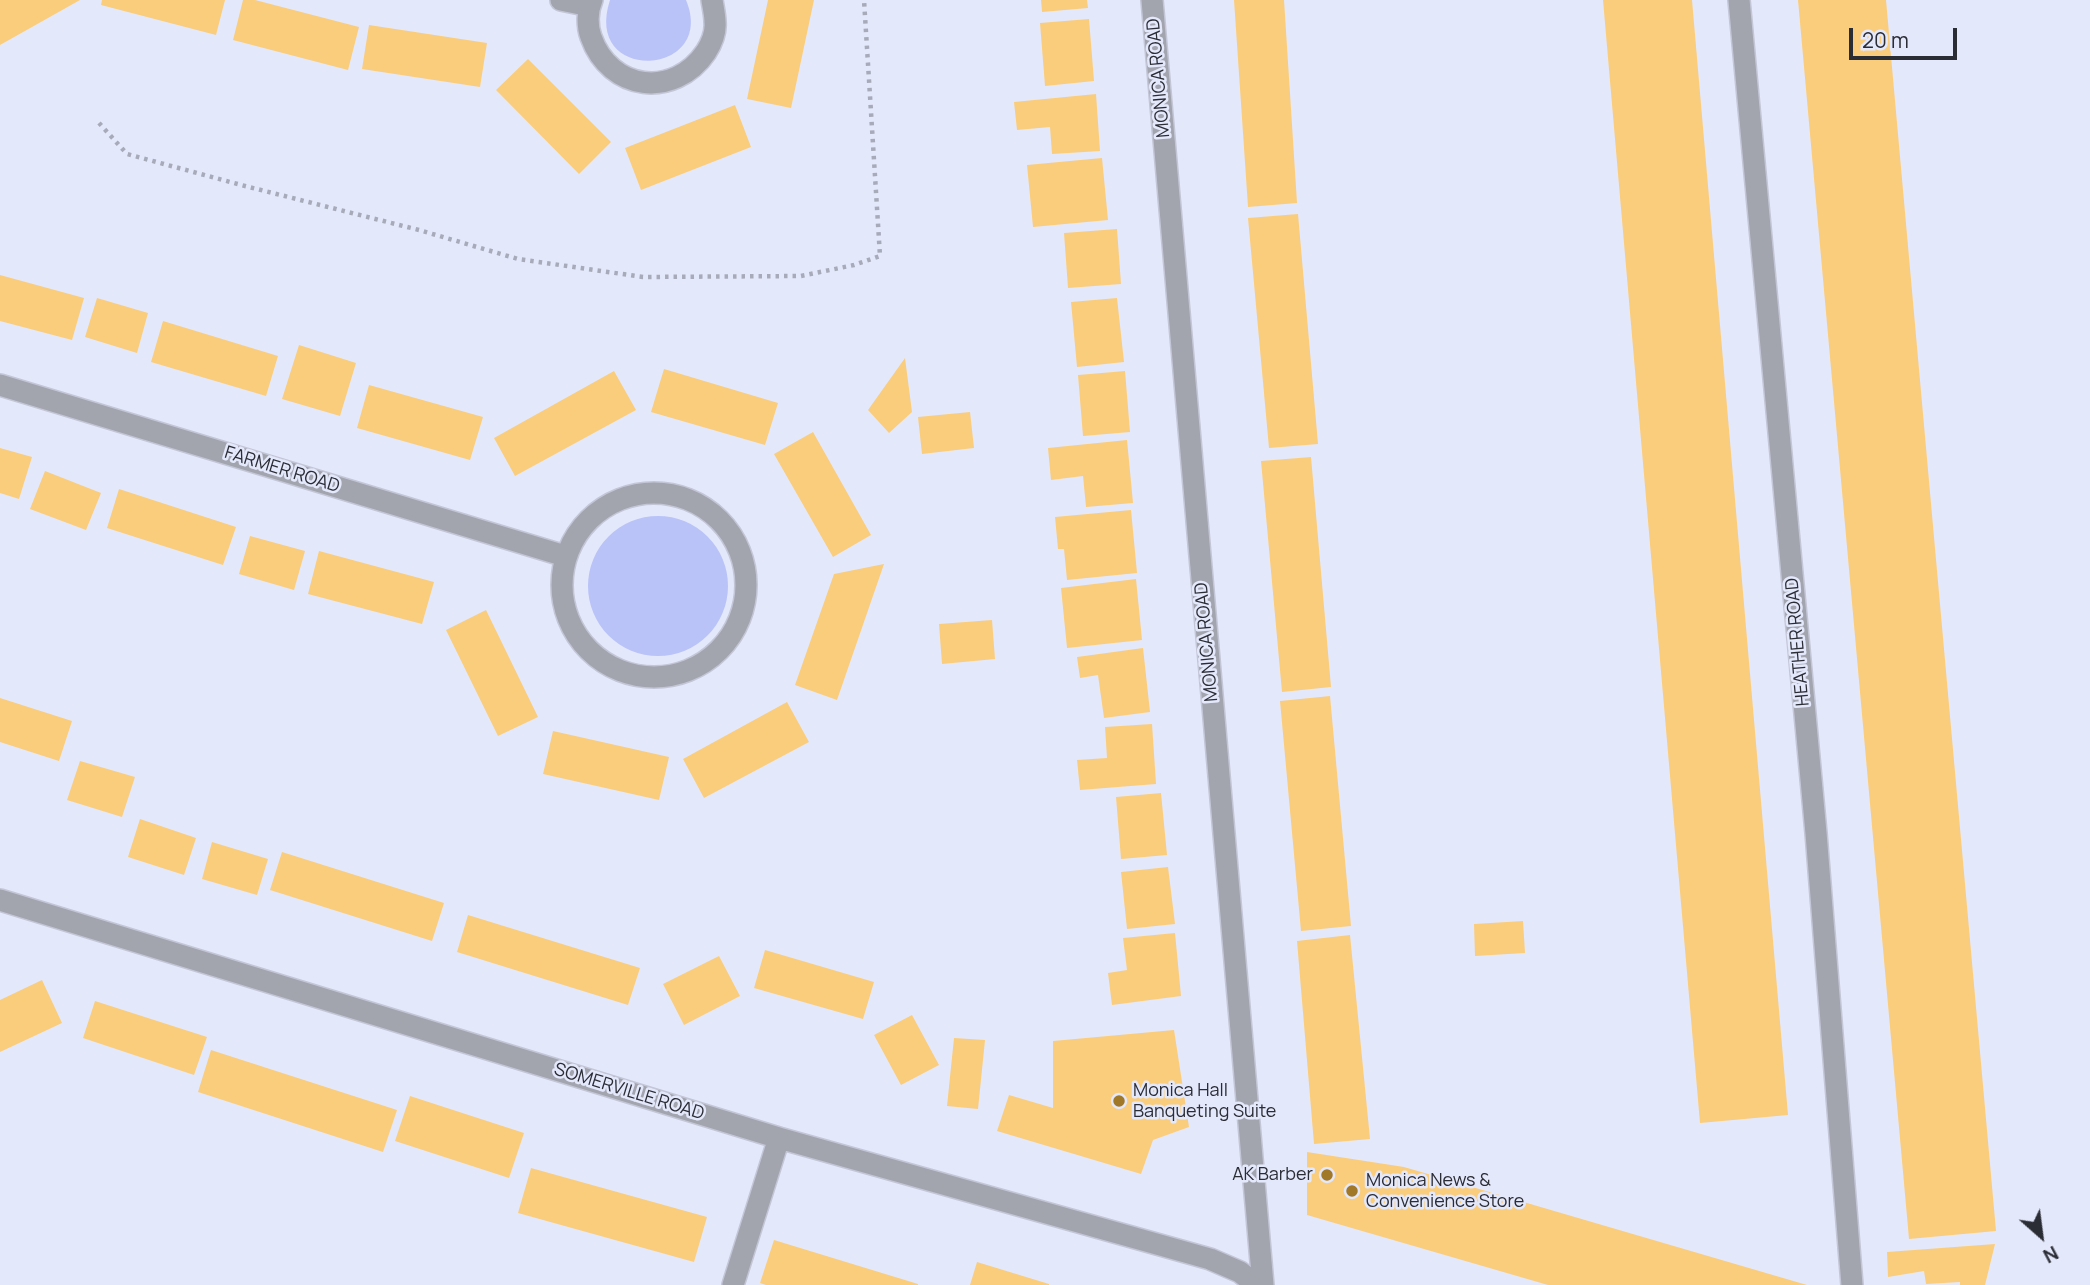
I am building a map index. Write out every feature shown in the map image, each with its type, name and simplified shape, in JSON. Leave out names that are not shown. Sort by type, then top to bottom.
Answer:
[{"type":"street","points":[[561,0],[591,3],[589,29],[596,52],[611,69],[632,81],[655,84],[678,78],[697,65],[704,55],[710,46],[716,23],[712,0]]},
{"type":"street","name":"MONICA ROAD","points":[[1152,0],[1263,1285]]},
{"type":"street","name":"HEATHER ROAD","points":[[1740,0],[1816,833],[1852,1285]]},
{"type":"street","name":"FARMER ROAD","points":[[0,385],[565,556]]},
{"type":"street","points":[[654,491],[692,499],[723,522],[743,556],[746,594],[735,631],[709,660],[673,676],[634,676],[622,671],[599,660],[573,632],[561,595],[565,556],[584,523],[615,499],[654,491]]},
{"type":"street","name":"SOMERVILLE ROAD","points":[[0,900],[779,1138],[1210,1259],[1240,1272],[1256,1285]]},
{"type":"street","points":[[733,1285],[779,1138]]},
{"type":"path","points":[[99,123],[127,154],[419,230],[519,259],[643,277],[801,276],[854,265],[880,256],[864,0]]},
{"type":"shaded area","points":[[610,0],[686,0],[691,26],[684,44],[669,56],[650,61],[630,58],[615,47],[607,28]]},
{"type":"shaded area","points":[[658,516],[685,521],[708,536],[723,559],[728,586],[723,613],[708,636],[685,651],[658,656],[631,651],[608,636],[593,613],[588,586],[593,559],[608,536],[631,521]]},
{"type":"building","points":[[0,0],[80,0],[0,45]]},
{"type":"building","points":[[102,0],[225,0],[216,35],[101,5]]},
{"type":"building","points":[[243,0],[255,0],[359,27],[348,70],[233,40]]},
{"type":"building","points":[[768,0],[814,0],[791,108],[747,99]]},
{"type":"building","points":[[1041,0],[1087,0],[1088,8],[1042,12]]},
{"type":"building","points":[[1234,0],[1284,0],[1297,203],[1248,207]]},
{"type":"building","points":[[1603,0],[1692,0],[1788,1115],[1700,1123]]},
{"type":"building","points":[[1798,0],[1886,0],[1996,1231],[1909,1239]]},
{"type":"building","points":[[1089,19],[1094,81],[1045,86],[1040,23]]},
{"type":"building","points":[[369,25],[487,43],[480,87],[362,69]]},
{"type":"building","points":[[528,59],[611,142],[579,174],[496,90]]},
{"type":"building","points":[[1096,94],[1100,151],[1052,154],[1050,127],[1017,130],[1014,102]]},
{"type":"building","points":[[735,105],[751,147],[641,190],[625,148]]},
{"type":"building","points":[[1102,158],[1108,220],[1033,227],[1027,165]]},
{"type":"building","points":[[1298,214],[1318,444],[1269,448],[1248,218]]},
{"type":"building","points":[[1117,229],[1121,284],[1068,288],[1064,233]]},
{"type":"building","points":[[0,275],[84,298],[72,340],[0,321]]},
{"type":"building","points":[[97,298],[148,313],[137,353],[85,337]]},
{"type":"building","points":[[1117,298],[1124,362],[1077,367],[1071,302]]},
{"type":"building","points":[[163,321],[278,356],[266,396],[151,362]]},
{"type":"building","points":[[299,345],[356,363],[340,416],[282,399]]},
{"type":"building","points":[[905,358],[912,412],[889,433],[868,410]]},
{"type":"building","points":[[664,369],[778,403],[765,445],[651,412]]},
{"type":"building","points":[[614,371],[636,410],[515,476],[494,438]]},
{"type":"building","points":[[1125,371],[1130,432],[1083,436],[1078,375]]},
{"type":"building","points":[[369,385],[483,417],[470,460],[357,428]]},
{"type":"building","points":[[970,412],[974,448],[922,454],[918,417]]},
{"type":"building","points":[[813,432],[871,535],[833,557],[774,454]]},
{"type":"building","points":[[1127,440],[1133,503],[1086,507],[1083,476],[1051,480],[1048,448]]},
{"type":"building","points":[[0,448],[32,457],[19,499],[0,493]]},
{"type":"building","points":[[1311,457],[1331,687],[1282,692],[1261,461]]},
{"type":"building","points":[[45,471],[101,493],[86,530],[30,509]]},
{"type":"building","points":[[119,489],[236,527],[223,565],[107,528]]},
{"type":"building","points":[[1131,510],[1137,573],[1067,580],[1064,549],[1058,549],[1055,517]]},
{"type":"building","points":[[250,536],[305,551],[294,590],[239,574]]},
{"type":"building","points":[[319,551],[434,582],[422,624],[308,594]]},
{"type":"building","points":[[884,564],[837,700],[795,685],[834,574]]},
{"type":"building","points":[[1136,579],[1142,640],[1067,648],[1061,588]]},
{"type":"building","points":[[486,610],[538,717],[498,736],[446,630]]},
{"type":"building","points":[[992,620],[995,659],[942,664],[939,624]]},
{"type":"building","points":[[1143,648],[1150,712],[1104,718],[1098,675],[1080,678],[1077,657]]},
{"type":"building","points":[[1330,696],[1351,926],[1301,931],[1280,701]]},
{"type":"building","points":[[0,698],[72,721],[59,761],[0,742]]},
{"type":"building","points":[[787,702],[809,742],[704,798],[683,759]]},
{"type":"building","points":[[1152,724],[1156,784],[1080,790],[1077,760],[1107,758],[1105,727]]},
{"type":"building","points":[[553,731],[669,757],[659,800],[543,774]]},
{"type":"building","points":[[80,761],[135,777],[122,817],[67,800]]},
{"type":"building","points":[[1161,793],[1167,855],[1121,859],[1116,797]]},
{"type":"building","points":[[140,819],[196,838],[184,875],[128,857]]},
{"type":"building","points":[[212,842],[268,859],[257,895],[202,879]]},
{"type":"building","points":[[282,852],[444,903],[432,941],[270,890]]},
{"type":"building","points":[[1168,867],[1175,924],[1127,929],[1121,872]]},
{"type":"building","points":[[468,915],[640,968],[628,1005],[457,952]]},
{"type":"building","points":[[1523,921],[1525,953],[1475,956],[1474,924]]},
{"type":"building","points":[[1175,933],[1181,996],[1112,1005],[1108,973],[1127,970],[1123,938]]},
{"type":"building","points":[[1350,935],[1370,1139],[1314,1144],[1297,941]]},
{"type":"building","points":[[765,950],[874,982],[863,1019],[754,988]]},
{"type":"building","points":[[719,956],[740,996],[684,1025],[663,984]]},
{"type":"building","points":[[42,980],[62,1023],[0,1052],[0,1000]]},
{"type":"building","points":[[95,1001],[207,1037],[194,1075],[83,1038]]},
{"type":"building","points":[[912,1015],[939,1065],[901,1085],[874,1035]]},
{"type":"building","name":"Monica Hall Banqueting Suite","points":[[1174,1030],[1189,1127],[1153,1140],[1141,1174],[997,1131],[1009,1095],[1053,1108],[1053,1041]]},
{"type":"building","points":[[954,1038],[985,1040],[978,1109],[947,1106]]},
{"type":"building","points":[[211,1050],[397,1110],[383,1152],[198,1092]]},
{"type":"building","points":[[410,1096],[524,1133],[509,1178],[395,1141]]},
{"type":"building","points":[[1307,1152],[1404,1167],[1807,1285],[1548,1285],[1307,1215]]},
{"type":"building","points":[[531,1168],[707,1217],[694,1262],[518,1213]]},
{"type":"building","points":[[774,1240],[918,1285],[766,1285],[760,1283]]},
{"type":"building","points":[[1995,1244],[1985,1285],[1960,1285],[1960,1282],[1926,1284],[1924,1271],[1888,1277],[1887,1252]]},
{"type":"building","points":[[977,1262],[1049,1284],[1049,1285],[970,1285]]},
{"type":"place","name":"Monica Hall Banqueting Suite","points":[[1119,1101]]},
{"type":"place","name":"AK Barber","points":[[1327,1175]]},
{"type":"place","name":"Monica News & Convenience Store","points":[[1352,1191]]}]
